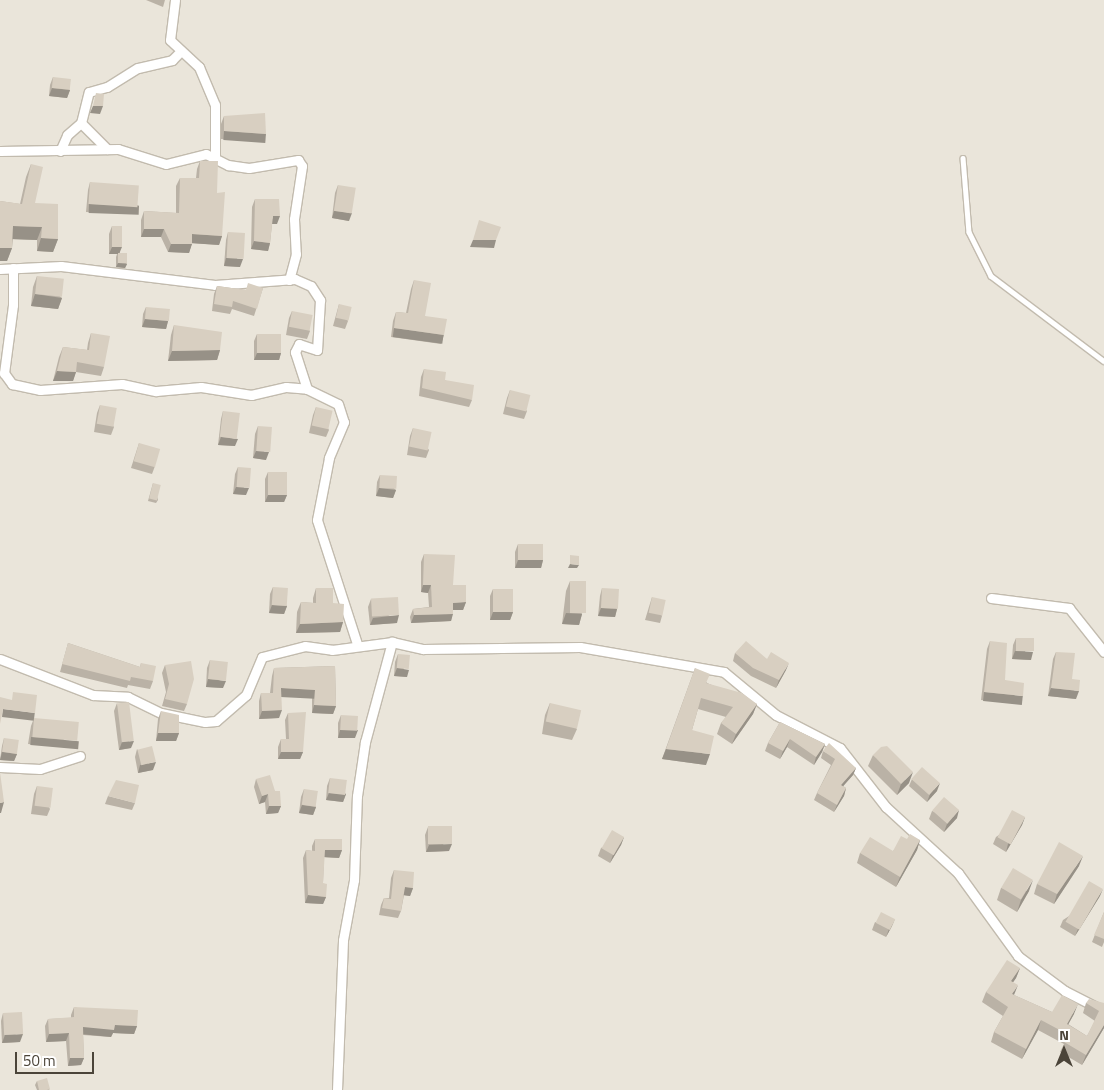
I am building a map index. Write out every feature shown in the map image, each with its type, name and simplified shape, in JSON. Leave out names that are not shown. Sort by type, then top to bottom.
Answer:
[{"type":"street","points":[[175,0],[170,40],[179,53],[198,67],[215,105],[215,156]]},
{"type":"street","points":[[60,151],[67,135],[81,123],[89,92],[107,87],[138,68],[172,60],[179,53]]},
{"type":"street","points":[[81,123],[107,149]]},
{"type":"street","points":[[0,151],[107,149],[134,151],[166,164],[215,156],[237,167],[277,160],[302,163],[294,219],[296,254],[289,280]]},
{"type":"street","points":[[0,269],[62,266],[215,285],[289,280],[311,286],[320,300],[317,350],[298,344],[294,352],[307,389]]},
{"type":"street","points":[[12,268],[13,305],[4,373],[12,384],[40,390],[122,384],[156,391],[206,388],[251,395],[286,387],[307,389],[334,401],[344,416],[317,520],[357,644]]},
{"type":"street","points":[[991,598],[1069,608],[1104,652]]},
{"type":"street","points":[[337,1090],[344,940],[354,880],[357,796],[365,742],[392,642]]},
{"type":"street","points":[[0,659],[93,695],[128,697],[161,713],[205,722],[216,721],[246,695],[262,657],[305,646],[332,650],[357,644],[392,642],[423,649],[580,647],[724,672],[782,719],[840,748],[886,807],[958,873],[1018,956],[1065,991],[1104,1011]]},
{"type":"street","points":[[0,767],[40,769],[80,756]]},
{"type":"lane","points":[[963,158],[969,232],[991,276],[1104,361]]},
{"type":"shaded area","points":[[0,0],[1104,0],[1104,1090],[0,1090]]},
{"type":"building","points":[[53,77],[71,79],[70,90],[52,88]]},
{"type":"building","points":[[96,93],[104,94],[103,106],[93,106]]},
{"type":"building","points":[[265,113],[266,134],[224,131],[224,116]]},
{"type":"building","points":[[200,161],[218,161],[217,193],[225,192],[222,236],[192,234],[192,244],[171,244],[164,229],[144,229],[144,211],[179,213],[180,178],[199,178]]},
{"type":"building","points":[[31,164],[43,167],[35,203],[58,204],[58,239],[41,238],[42,227],[13,226],[12,248],[0,248],[0,201],[22,204]]},
{"type":"building","points":[[90,182],[139,185],[137,207],[88,204]]},
{"type":"building","points":[[338,185],[356,188],[352,213],[334,211]]},
{"type":"building","points":[[255,199],[279,199],[280,216],[273,216],[270,243],[254,241]]},
{"type":"building","points":[[479,220],[501,227],[496,240],[473,240]]},
{"type":"building","points":[[112,226],[122,226],[122,247],[112,247]]},
{"type":"building","points":[[228,232],[245,233],[244,259],[227,258]]},
{"type":"building","points":[[118,253],[127,253],[127,263],[118,263]]},
{"type":"building","points":[[37,276],[64,279],[62,297],[35,294]]},
{"type":"building","points":[[414,280],[431,283],[425,316],[447,319],[444,335],[394,328],[396,312],[408,313]]},
{"type":"building","points":[[248,283],[263,288],[257,309],[233,301],[232,307],[214,304],[217,286],[246,290]]},
{"type":"building","points":[[339,304],[352,307],[349,321],[336,318]]},
{"type":"building","points":[[146,307],[170,309],[169,321],[145,319]]},
{"type":"building","points":[[292,311],[313,315],[310,331],[289,327]]},
{"type":"building","points":[[174,325],[222,332],[220,350],[172,351]]},
{"type":"building","points":[[91,333],[110,336],[104,367],[77,362],[76,372],[57,371],[63,347],[89,350]]},
{"type":"building","points":[[257,334],[281,334],[281,353],[257,353]]},
{"type":"building","points":[[424,369],[446,372],[445,380],[474,385],[472,400],[422,388]]},
{"type":"building","points":[[510,390],[530,395],[526,412],[506,406]]},
{"type":"building","points":[[100,405],[117,408],[113,427],[97,424]]},
{"type":"building","points":[[316,407],[333,411],[328,429],[312,426]]},
{"type":"building","points":[[223,411],[240,413],[237,439],[220,437]]},
{"type":"building","points":[[258,426],[272,427],[270,452],[256,451]]},
{"type":"building","points":[[413,428],[432,432],[428,451],[409,447]]},
{"type":"building","points":[[139,443],[160,449],[155,467],[134,461]]},
{"type":"building","points":[[238,467],[251,468],[250,488],[237,487]]},
{"type":"building","points":[[268,472],[287,472],[287,495],[268,495]]},
{"type":"building","points":[[380,475],[397,476],[396,489],[379,488]]},
{"type":"building","points":[[153,483],[161,485],[157,500],[149,499]]},
{"type":"building","points":[[518,544],[543,544],[543,560],[518,560]]},
{"type":"building","points":[[424,554],[455,555],[453,585],[466,585],[466,602],[453,603],[453,614],[414,615],[413,609],[432,607],[431,585],[423,585]]},
{"type":"building","points":[[570,555],[579,556],[579,565],[570,564]]},
{"type":"building","points":[[570,581],[586,581],[586,613],[570,613]]},
{"type":"building","points":[[273,587],[288,588],[287,606],[272,605]]},
{"type":"building","points":[[316,588],[333,588],[333,603],[344,604],[343,622],[300,624],[301,602],[316,603]]},
{"type":"building","points":[[602,588],[619,589],[618,609],[601,608]]},
{"type":"building","points":[[493,589],[513,589],[513,612],[493,612]]},
{"type":"building","points":[[398,597],[399,615],[372,616],[371,598]]},
{"type":"building","points":[[652,597],[666,600],[662,616],[649,613]]},
{"type":"building","points":[[1016,638],[1034,638],[1034,651],[1016,651]]},
{"type":"building","points":[[746,641],[767,659],[771,652],[789,663],[779,680],[753,668],[735,653]]},
{"type":"building","points":[[990,641],[1007,643],[1005,680],[1024,683],[1023,696],[984,692]]},
{"type":"building","points":[[68,643],[140,667],[141,663],[156,666],[153,681],[131,677],[130,681],[62,664]]},
{"type":"building","points":[[1056,652],[1075,653],[1072,679],[1080,680],[1079,691],[1051,688]]},
{"type":"building","points":[[398,654],[410,655],[409,669],[397,668]]},
{"type":"building","points":[[210,660],[228,662],[226,681],[208,679]]},
{"type":"building","points":[[191,661],[194,679],[187,704],[165,699],[169,684],[165,665]]},
{"type":"building","points":[[335,666],[336,706],[314,705],[315,690],[281,688],[282,710],[262,711],[261,693],[273,693],[274,668]]},
{"type":"building","points":[[695,668],[710,674],[706,683],[742,693],[757,704],[736,734],[721,723],[733,707],[701,698],[692,730],[714,736],[710,754],[666,749]]},
{"type":"building","points":[[13,692],[37,695],[35,713],[3,709],[0,724],[0,697],[12,700]]},
{"type":"building","points":[[129,702],[134,741],[122,742],[117,703]]},
{"type":"building","points":[[550,703],[581,710],[577,729],[546,722]]},
{"type":"building","points":[[161,711],[179,715],[179,733],[158,733]]},
{"type":"building","points":[[306,712],[303,752],[281,752],[281,739],[289,739],[288,713]]},
{"type":"building","points":[[341,715],[358,716],[357,731],[340,730]]},
{"type":"building","points":[[34,718],[79,722],[77,741],[32,737]]},
{"type":"building","points":[[780,722],[825,744],[816,757],[790,739],[783,751],[768,743]]},
{"type":"building","points":[[4,738],[19,740],[17,754],[2,752]]},
{"type":"building","points":[[829,743],[856,768],[841,785],[846,788],[837,805],[817,793],[835,759],[823,751]]},
{"type":"building","points":[[152,746],[156,762],[141,765],[137,750]]},
{"type":"building","points":[[887,746],[913,772],[901,784],[873,755],[881,747]]},
{"type":"building","points":[[922,767],[940,783],[929,795],[911,779]]},
{"type":"building","points":[[0,772],[4,802],[0,803]]},
{"type":"building","points":[[270,775],[275,791],[280,791],[281,806],[269,806],[268,794],[262,796],[256,779]]},
{"type":"building","points":[[330,778],[347,780],[345,795],[328,793]]},
{"type":"building","points":[[116,780],[139,785],[135,803],[108,796]]},
{"type":"building","points":[[37,786],[53,788],[50,808],[35,806]]},
{"type":"building","points":[[304,789],[318,791],[316,807],[302,805]]},
{"type":"building","points":[[944,797],[959,810],[947,824],[932,811]]},
{"type":"building","points":[[1012,810],[1025,817],[1011,844],[997,837]]},
{"type":"building","points":[[428,826],[452,826],[452,844],[428,844]]},
{"type":"building","points":[[612,830],[624,837],[614,855],[602,848]]},
{"type":"building","points":[[910,834],[920,840],[900,877],[860,853],[870,837],[893,851],[901,836],[907,839]]},
{"type":"building","points":[[315,839],[342,839],[342,850],[325,850],[323,883],[327,884],[326,897],[308,895],[306,850],[315,851]]},
{"type":"building","points":[[1059,842],[1083,856],[1057,894],[1037,884]]},
{"type":"building","points":[[1013,868],[1033,880],[1021,900],[1001,888]]},
{"type":"building","points":[[394,870],[414,872],[413,888],[405,887],[401,911],[382,908],[384,898],[391,899]]},
{"type":"building","points":[[1089,881],[1103,889],[1079,930],[1066,922]]},
{"type":"building","points":[[881,912],[895,919],[890,930],[876,923]]},
{"type":"building","points":[[1104,912],[1104,939],[1094,935]]},
{"type":"building","points":[[1007,960],[1020,968],[1011,981],[1018,985],[1012,994],[1052,1012],[1062,995],[1078,1004],[1067,1024],[1087,1036],[1099,1011],[1086,1003],[1089,999],[1104,1003],[1104,1025],[1086,1055],[1064,1042],[1069,1035],[1041,1020],[1026,1049],[994,1032],[1008,1007],[986,992]]},
{"type":"building","points":[[74,1007],[138,1010],[137,1026],[115,1025],[114,1030],[83,1027],[84,1058],[70,1058],[69,1033],[49,1034],[48,1019],[74,1017]]},
{"type":"building","points":[[22,1012],[23,1034],[4,1035],[3,1013]]},
{"type":"building","points":[[47,1078],[50,1089],[39,1090],[37,1081]]}]
